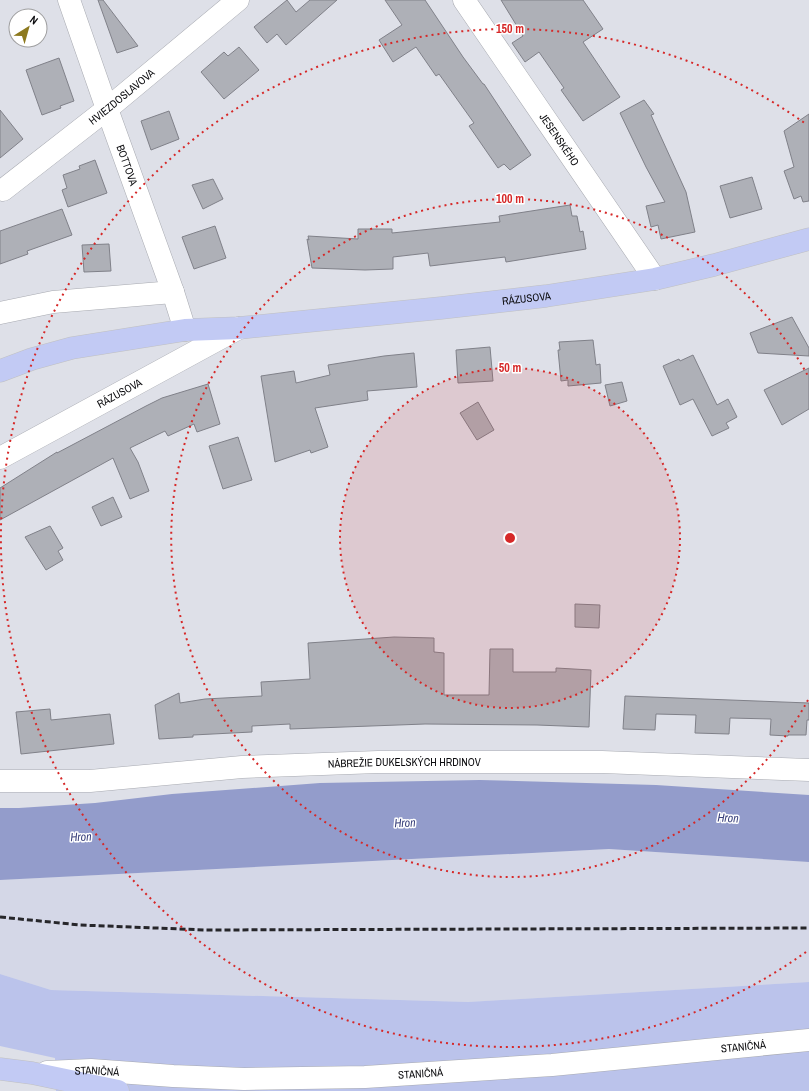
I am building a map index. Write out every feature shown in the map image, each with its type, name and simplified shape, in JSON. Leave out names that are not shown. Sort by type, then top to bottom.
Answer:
[{"type":"main road","name":"RÁZUSOVA","points":[[0,371],[32,359],[72,348],[185,330],[239,328],[441,308],[531,298],[655,279],[714,265],[809,239]]},
{"type":"main road","points":[[0,1069],[32,1073],[118,1091]]},
{"type":"street","name":"BOTTOVA","points":[[69,0],[173,292],[185,330]]},
{"type":"street","name":"HVIEZDOSLAVOVA","points":[[3,190],[107,109],[238,0]]},
{"type":"street","name":"JESENSKÉHO","points":[[464,0],[655,279]]},
{"type":"street","points":[[0,313],[53,302],[173,292]]},
{"type":"street","name":"RÁZUSOVA","points":[[0,458],[239,328]]},
{"type":"street","name":"NÁBREŽIE DUKELSKÝCH HRDINOV","points":[[0,782],[90,781],[242,767],[378,762],[602,762],[809,770]]},
{"type":"street","name":"STANIČNÁ","points":[[32,1073],[91,1070],[173,1076],[259,1079],[364,1077],[552,1066],[809,1040]]},
{"type":"shaded area","points":[[609,849],[809,862],[809,982],[468,1002],[51,990],[0,974],[0,880]]},
{"type":"shaded area","points":[[0,974],[51,990],[468,1002],[809,982],[809,1091],[56,1091],[55,1058],[0,1046]]},
{"type":"water","name":"Hron","points":[[480,780],[656,785],[809,795],[809,862],[609,849],[0,880],[0,808],[95,803],[172,794],[320,783]]},
{"type":"building","points":[[98,0],[103,0],[138,46],[117,53]]},
{"type":"building","points":[[287,0],[296,12],[310,0],[337,0],[286,45],[277,34],[267,43],[254,27]]},
{"type":"building","points":[[385,0],[425,0],[463,57],[484,84],[531,155],[510,170],[504,164],[498,168],[469,126],[474,123],[439,74],[436,76],[416,47],[393,62],[379,40],[402,25]]},
{"type":"building","points":[[501,0],[583,0],[603,29],[583,42],[620,97],[583,121],[561,90],[564,88],[539,52],[525,62],[512,43],[523,36]]},
{"type":"building","points":[[239,47],[259,70],[224,99],[201,72],[224,52],[228,56]]},
{"type":"building","points":[[59,58],[74,101],[60,106],[61,108],[42,115],[26,70]]},
{"type":"building","points":[[644,100],[654,114],[651,115],[686,192],[695,232],[661,239],[658,225],[651,227],[646,206],[665,202],[620,113]]},
{"type":"building","points":[[0,110],[23,139],[0,158]]},
{"type":"building","points":[[169,111],[179,139],[151,150],[141,121]]},
{"type":"building","points":[[809,114],[809,201],[803,202],[801,196],[794,199],[784,171],[794,167],[784,131]]},
{"type":"building","points":[[95,160],[107,193],[68,207],[62,190],[67,188],[63,175],[80,169],[79,166]]},
{"type":"building","points":[[752,177],[762,209],[730,218],[720,186]]},
{"type":"building","points":[[213,179],[223,199],[203,209],[192,185]]},
{"type":"building","points":[[570,205],[572,216],[577,216],[580,232],[583,231],[586,249],[506,262],[505,257],[430,266],[428,253],[393,257],[393,269],[365,270],[312,268],[307,239],[309,240],[308,236],[358,239],[358,229],[392,229],[392,233],[500,222],[499,216]]},
{"type":"building","points":[[62,209],[72,235],[27,251],[28,254],[0,264],[0,231]]},
{"type":"building","points":[[215,226],[226,258],[194,269],[182,237]]},
{"type":"building","points":[[109,244],[111,271],[84,272],[82,245]]},
{"type":"building","points":[[792,317],[809,348],[809,356],[758,353],[750,333]]},
{"type":"building","points":[[593,340],[596,365],[600,364],[601,383],[568,386],[568,380],[561,381],[558,350],[560,350],[559,342]]},
{"type":"building","points":[[490,347],[493,381],[458,383],[456,350]]},
{"type":"building","points":[[414,353],[417,387],[367,391],[368,400],[315,408],[328,447],[311,453],[310,450],[275,462],[261,376],[294,371],[296,383],[330,375],[328,365]]},
{"type":"building","points":[[693,355],[717,405],[728,399],[737,417],[726,423],[729,428],[712,436],[693,399],[680,405],[663,366]]},
{"type":"building","points":[[809,368],[809,409],[782,425],[764,390]]},
{"type":"building","points":[[622,382],[627,401],[610,406],[605,385]]},
{"type":"building","points":[[208,384],[220,424],[197,432],[194,424],[168,436],[165,431],[130,448],[138,462],[149,491],[130,499],[113,458],[0,520],[0,488],[57,452],[162,398]]},
{"type":"building","points":[[478,402],[494,430],[477,440],[460,413]]},
{"type":"building","points":[[238,437],[252,480],[223,489],[209,446]]},
{"type":"building","points":[[113,497],[122,517],[101,526],[92,507]]},
{"type":"building","points":[[50,526],[63,548],[58,551],[63,560],[46,570],[25,537]]},
{"type":"building","points":[[575,604],[600,605],[599,628],[575,627]]},
{"type":"building","points":[[394,637],[434,638],[434,652],[444,653],[444,695],[489,695],[490,649],[513,649],[513,672],[556,672],[556,668],[591,670],[589,727],[425,724],[290,729],[290,724],[252,726],[252,732],[193,735],[193,737],[159,739],[155,705],[179,693],[180,703],[205,699],[262,696],[261,682],[310,679],[308,643]]},
{"type":"building","points":[[625,696],[809,703],[809,720],[807,720],[806,735],[788,736],[770,735],[771,719],[730,718],[729,734],[695,733],[696,715],[656,714],[655,730],[623,729]]},
{"type":"building","points":[[50,709],[51,720],[110,714],[114,744],[21,754],[16,712]]},
{"type":"railway","points":[[0,917],[80,925],[206,930],[809,928]]}]
